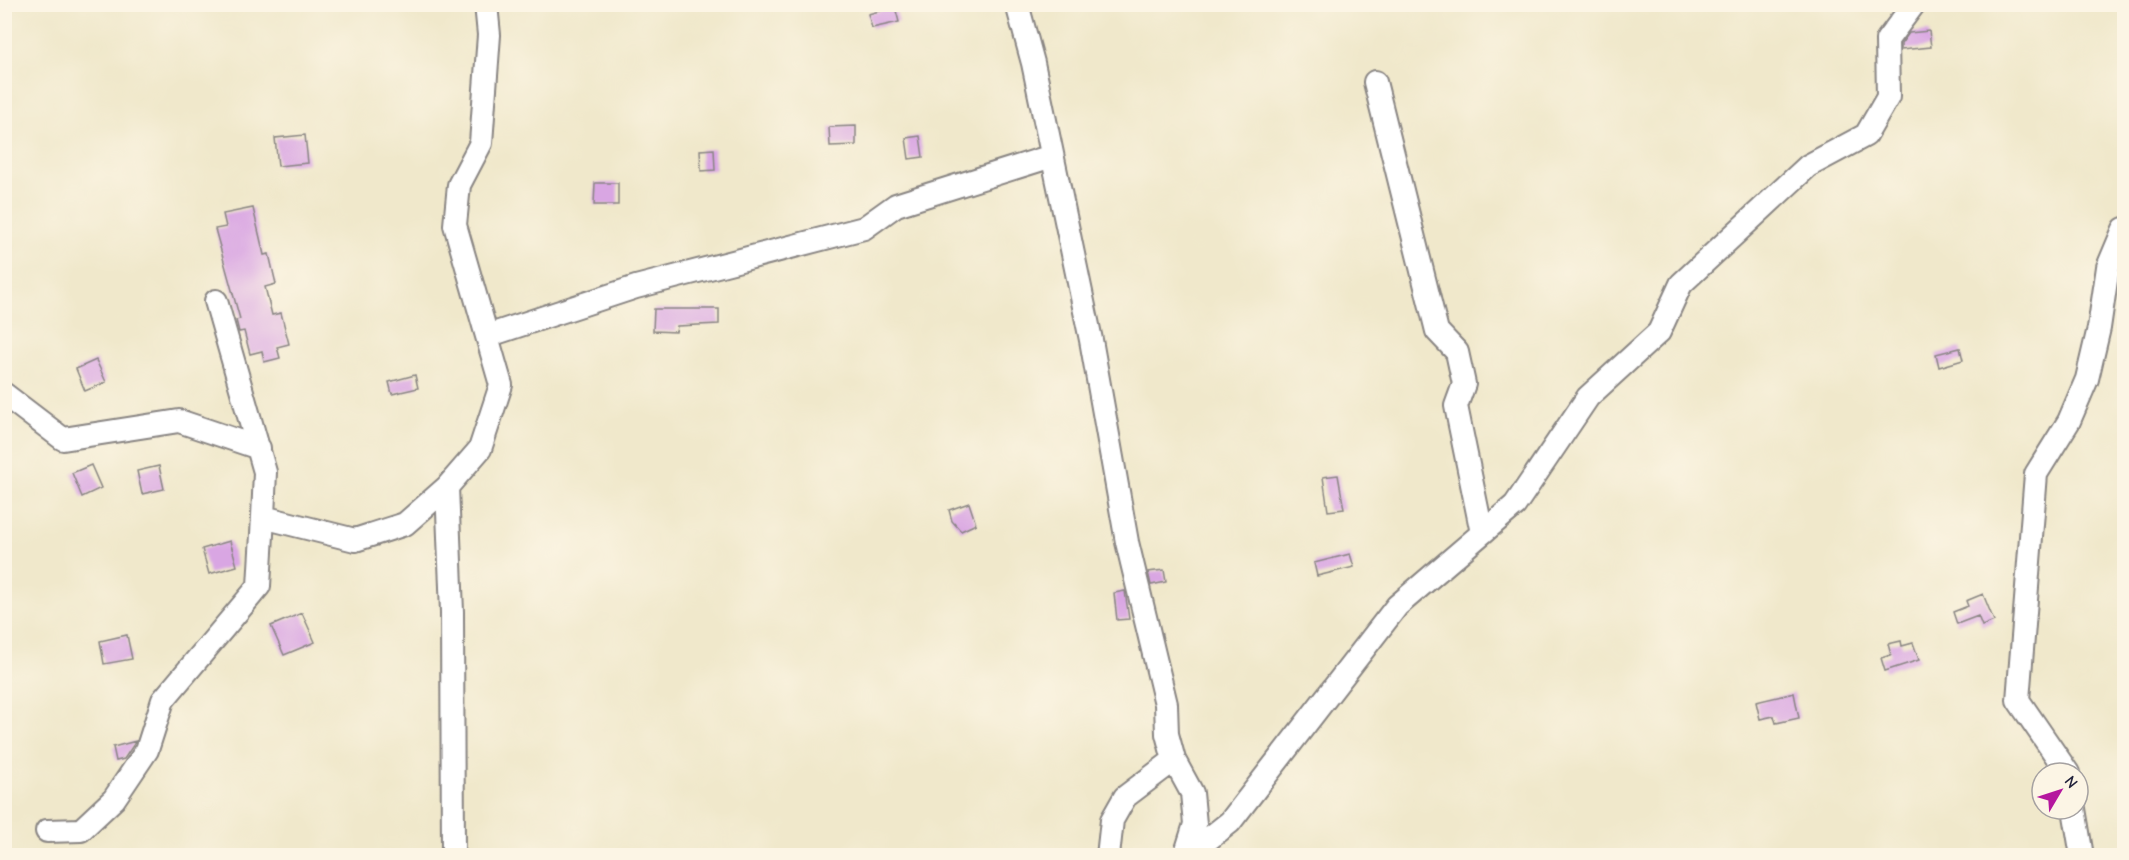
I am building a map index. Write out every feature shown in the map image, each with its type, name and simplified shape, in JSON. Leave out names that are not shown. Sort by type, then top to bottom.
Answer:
[{"type":"street","points":[[263,517],[355,540],[405,524],[447,487],[480,450],[501,385],[455,225],[459,185],[481,143],[489,35],[486,4]]},
{"type":"street","points":[[1017,4],[1033,63],[1091,340],[1126,542],[1162,684],[1166,704],[1167,734],[1174,760],[1192,793],[1195,824],[1186,855]]},
{"type":"street","points":[[1186,855],[1230,822],[1397,606],[1515,505],[1588,397],[1659,333],[1681,284],[1808,166],[1866,135],[1888,97],[1887,40],[1914,4]]},
{"type":"street","points":[[1375,82],[1437,331],[1457,352],[1464,384],[1456,406],[1482,533]]},
{"type":"street","points":[[487,336],[636,287],[864,228],[896,205],[1053,156]]},
{"type":"street","points":[[2060,761],[2018,700],[2036,474],[2069,421],[2087,379],[2099,328],[2108,267],[2124,229]]},
{"type":"street","points":[[47,831],[81,830],[114,799],[147,750],[163,700],[259,586],[265,472],[216,301]]},
{"type":"street","points":[[4,394],[63,439],[179,421],[259,448]]},
{"type":"street","points":[[447,487],[452,612],[453,855]]},
{"type":"street","points":[[1108,855],[1112,820],[1125,797],[1174,760]]},
{"type":"street","points":[[2076,821],[2082,855]]},
{"type":"building","points":[[895,7],[899,22],[872,28],[868,14]]},
{"type":"building","points":[[1929,31],[1931,47],[1901,50],[1901,44],[1909,33]]},
{"type":"building","points":[[856,126],[856,145],[830,146],[829,127]]},
{"type":"building","points":[[305,135],[308,163],[278,166],[275,138]]},
{"type":"building","points":[[920,136],[923,157],[909,159],[906,138]]},
{"type":"building","points":[[714,149],[715,170],[701,171],[700,150]]},
{"type":"building","points":[[595,183],[618,183],[618,205],[594,205]]},
{"type":"building","points":[[253,208],[264,255],[269,254],[276,284],[265,287],[272,315],[281,313],[289,344],[277,347],[280,358],[264,362],[262,351],[250,354],[244,331],[239,332],[236,320],[240,319],[215,229],[226,227],[223,214]]},
{"type":"building","points":[[654,309],[719,309],[719,324],[677,326],[676,332],[653,331]]},
{"type":"building","points":[[1960,348],[1963,360],[1939,367],[1936,354]]},
{"type":"building","points":[[96,360],[106,382],[85,391],[76,369]]},
{"type":"building","points":[[415,375],[418,388],[392,394],[389,382]]},
{"type":"building","points":[[91,465],[101,488],[82,497],[72,473]]},
{"type":"building","points":[[159,466],[164,489],[142,494],[137,471]]},
{"type":"building","points":[[1338,475],[1344,509],[1328,511],[1323,477]]},
{"type":"building","points":[[969,503],[976,524],[961,531],[952,521],[949,510]]},
{"type":"building","points":[[230,541],[237,566],[209,574],[202,549]]},
{"type":"building","points":[[1350,554],[1354,567],[1317,576],[1314,563]]},
{"type":"building","points":[[1164,570],[1166,582],[1151,585],[1148,572]]},
{"type":"building","points":[[1125,591],[1129,619],[1117,620],[1114,593]]},
{"type":"building","points":[[1983,594],[1994,621],[1982,626],[1978,616],[1957,624],[1953,612],[1968,606],[1966,601]]},
{"type":"building","points":[[302,613],[315,642],[284,655],[271,626]]},
{"type":"building","points":[[127,635],[132,659],[104,664],[100,641]]},
{"type":"building","points":[[1901,641],[1902,646],[1913,643],[1919,660],[1885,671],[1881,658],[1891,655],[1888,644]]},
{"type":"building","points":[[1794,693],[1799,718],[1776,723],[1774,716],[1760,719],[1756,702]]},
{"type":"building","points":[[136,741],[124,759],[116,761],[113,747]]}]
